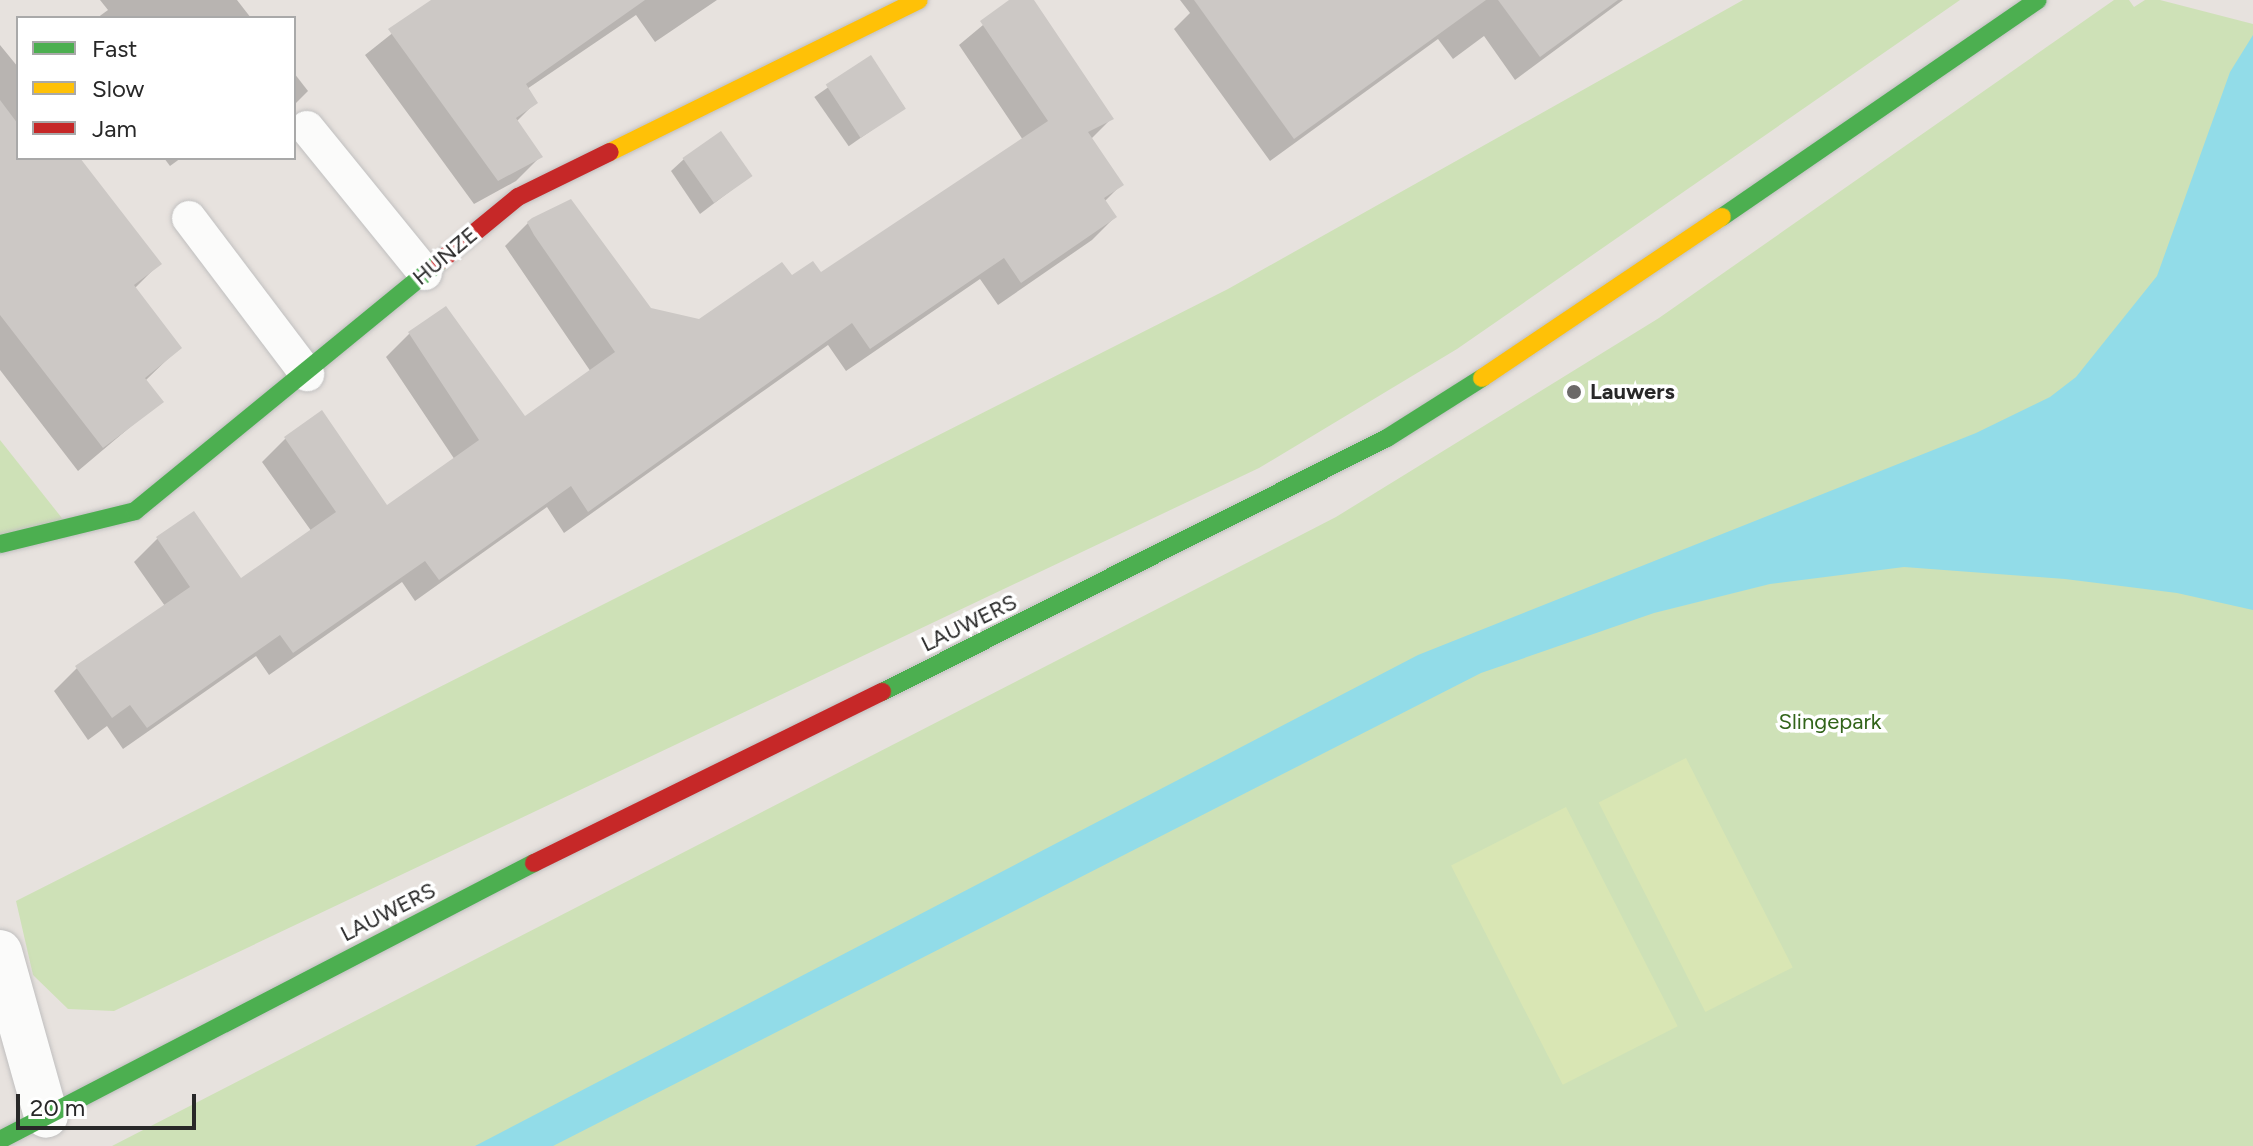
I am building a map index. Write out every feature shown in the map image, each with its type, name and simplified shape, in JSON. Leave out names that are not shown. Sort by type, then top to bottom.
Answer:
[{"type":"street","name":"HUNZE","points":[[0,544],[135,511],[307,374],[518,197],[919,0]]},
{"type":"street","name":"LAUWERS","points":[[0,1140],[587,836],[1142,565],[1387,438],[1560,328],[2038,0]]},
{"type":"street","points":[[0,952],[46,1116]]},
{"type":"lane","points":[[307,128],[425,273]]},
{"type":"lane","points":[[189,218],[307,374]]},
{"type":"green space","points":[[1743,0],[1960,0],[1457,349],[1259,468],[114,1011],[68,1009],[33,975],[16,901],[1228,289]]},
{"type":"green space","name":"Slingepark","points":[[2114,0],[2129,0],[2134,7],[2145,0],[2160,0],[2253,24],[2253,1146],[112,1146],[1336,517],[1659,318]]},
{"type":"green space","points":[[0,440],[69,527],[0,544]]},
{"type":"green space","points":[[1686,758],[1793,967],[1705,1012],[1599,802]]},
{"type":"green space","points":[[1566,807],[1678,1026],[1563,1085],[1451,866]]},
{"type":"water","points":[[2253,35],[2253,610],[2177,593],[2065,579],[1904,567],[1770,584],[1654,613],[1481,673],[553,1146],[475,1146],[1418,655],[1976,433],[2050,397],[2076,377],[2157,276],[2230,72]]},
{"type":"building","points":[[431,0],[645,0],[526,84],[538,103],[516,118],[543,157],[498,181],[388,29]]},
{"type":"building","points":[[1009,0],[1034,0],[1114,119],[1088,132],[1124,185],[1104,198],[1117,217],[1021,283],[1004,258],[870,349],[852,323],[588,512],[571,486],[439,580],[425,561],[293,653],[280,635],[147,728],[130,705],[112,718],[75,666],[190,587],[156,537],[194,511],[241,578],[336,512],[284,437],[322,410],[387,505],[479,440],[408,332],[446,306],[525,416],[615,352],[527,222],[571,199],[651,308],[699,319],[782,262],[792,275],[813,261],[821,272],[1048,121],[980,21]]},
{"type":"building","points":[[1194,0],[1486,0],[1294,139]]},
{"type":"building","points":[[1498,0],[1618,0],[1540,57]]},
{"type":"building","points":[[871,55],[906,109],[861,138],[826,84]]},
{"type":"building","points":[[0,100],[16,121],[16,160],[82,160],[162,264],[134,285],[182,348],[145,378],[164,402],[103,448],[0,315]]},
{"type":"building","points":[[721,131],[753,176],[714,203],[682,158]]},
{"type":"traffic: fast","points":[[1722,217],[2038,0]]},
{"type":"traffic: fast","points":[[0,544],[135,511],[440,261]]},
{"type":"traffic: fast","points":[[882,692],[1387,438],[1482,378]]},
{"type":"traffic: fast","points":[[0,1140],[534,863]]},
{"type":"traffic: slow","points":[[610,152],[919,0]]},
{"type":"traffic: slow","points":[[1482,378],[1722,217]]},
{"type":"traffic: jam","points":[[440,261],[518,197],[610,152]]},
{"type":"traffic: jam","points":[[534,863],[882,692]]},
{"type":"place","name":"Lauwers","points":[[1574,392]]}]
